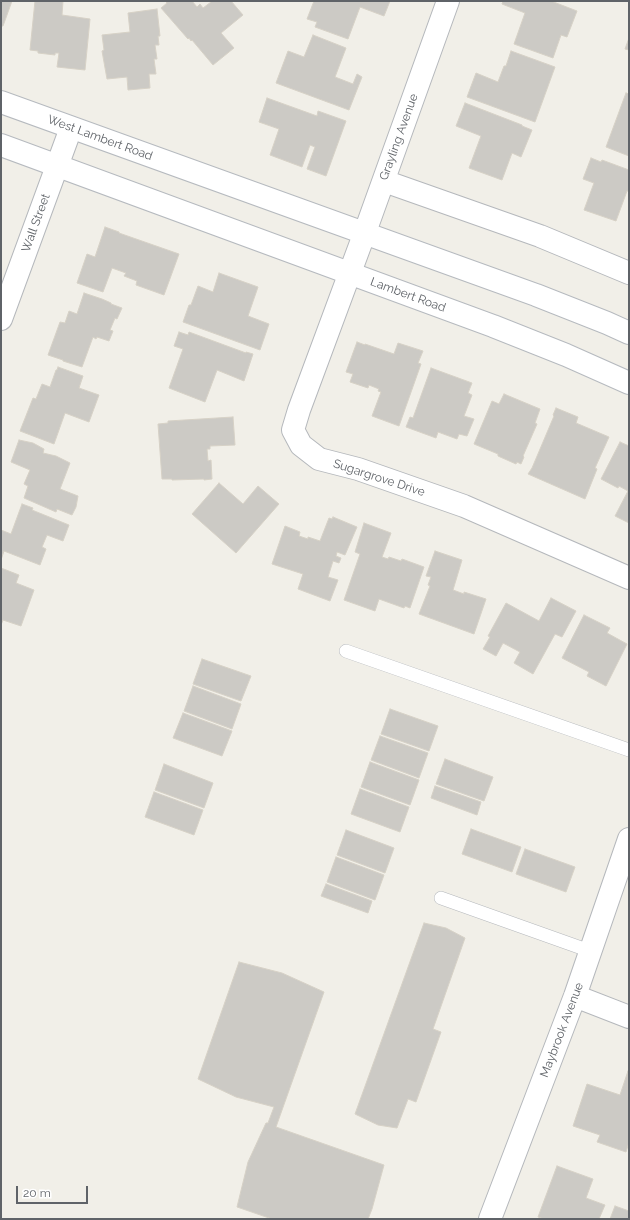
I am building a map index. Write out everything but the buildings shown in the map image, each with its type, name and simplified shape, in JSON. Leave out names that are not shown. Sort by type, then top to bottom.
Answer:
[{"type":"street","name":"Grayling Avenue","points":[[350,274],[448,1]]},
{"type":"street","name":"West Lambert Road","points":[[1,102],[365,232]]},
{"type":"street","name":"Wall Street","points":[[1,319],[71,128]]},
{"type":"street","points":[[1,145],[58,166]]},
{"type":"street","name":"Lambert Road","points":[[58,166],[566,354],[629,383]]},
{"type":"street","points":[[384,181],[540,236],[629,273]]},
{"type":"street","points":[[365,232],[536,295],[629,333]]},
{"type":"street","name":"Sugargrove Drive","points":[[350,274],[299,410],[293,430],[301,445],[319,459],[358,469],[464,506],[629,578]]},
{"type":"street","name":"Maybrook Avenue","points":[[490,1219],[575,996],[629,839]]},
{"type":"street","points":[[575,996],[629,1017]]},
{"type":"lane","points":[[346,651],[629,750]]},
{"type":"lane","points":[[441,898],[590,951]]}]
